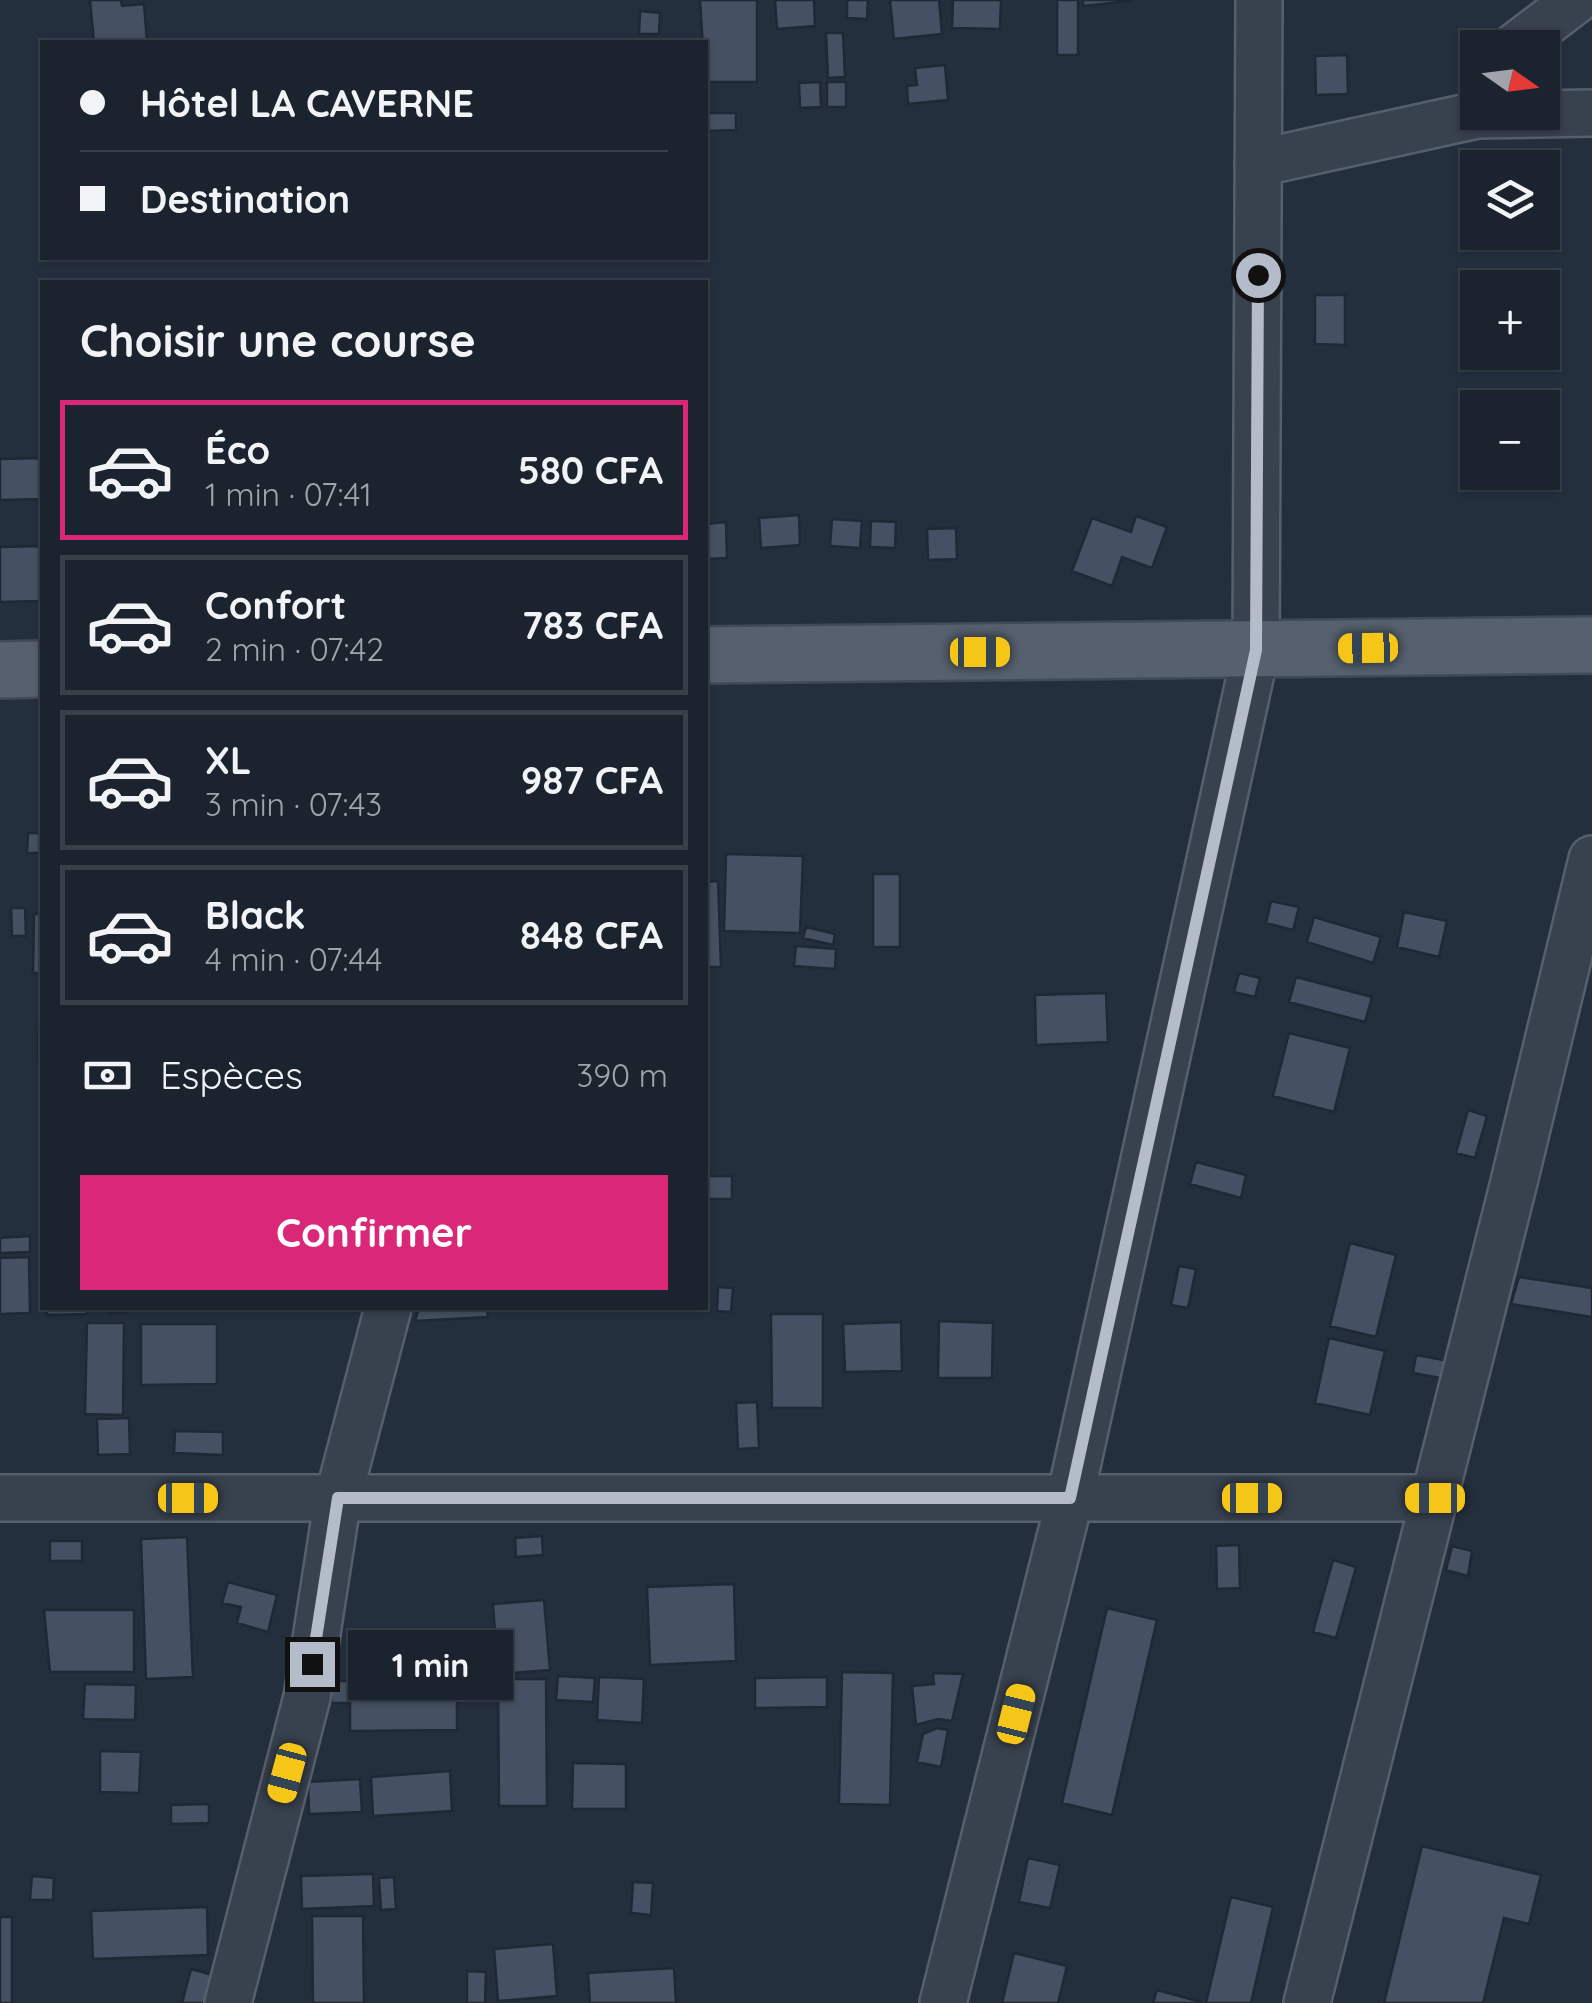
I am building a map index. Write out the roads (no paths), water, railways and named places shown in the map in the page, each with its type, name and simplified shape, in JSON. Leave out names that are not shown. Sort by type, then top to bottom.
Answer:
[{"type":"main road","points":[[708,655],[1592,646]]},
{"type":"main road","points":[[0,670],[40,669]]},
{"type":"street","points":[[943,2003],[1070,1498],[1256,650],[1260,0]]},
{"type":"street","points":[[1537,30],[1576,0]]},
{"type":"street","points":[[1560,114],[1592,114]]},
{"type":"street","points":[[1258,163],[1460,117]]},
{"type":"street","points":[[1307,2003],[1592,859]]},
{"type":"street","points":[[228,2003],[307,1697],[338,1498],[387,1310]]},
{"type":"street","points":[[0,1498],[1435,1498]]}]
